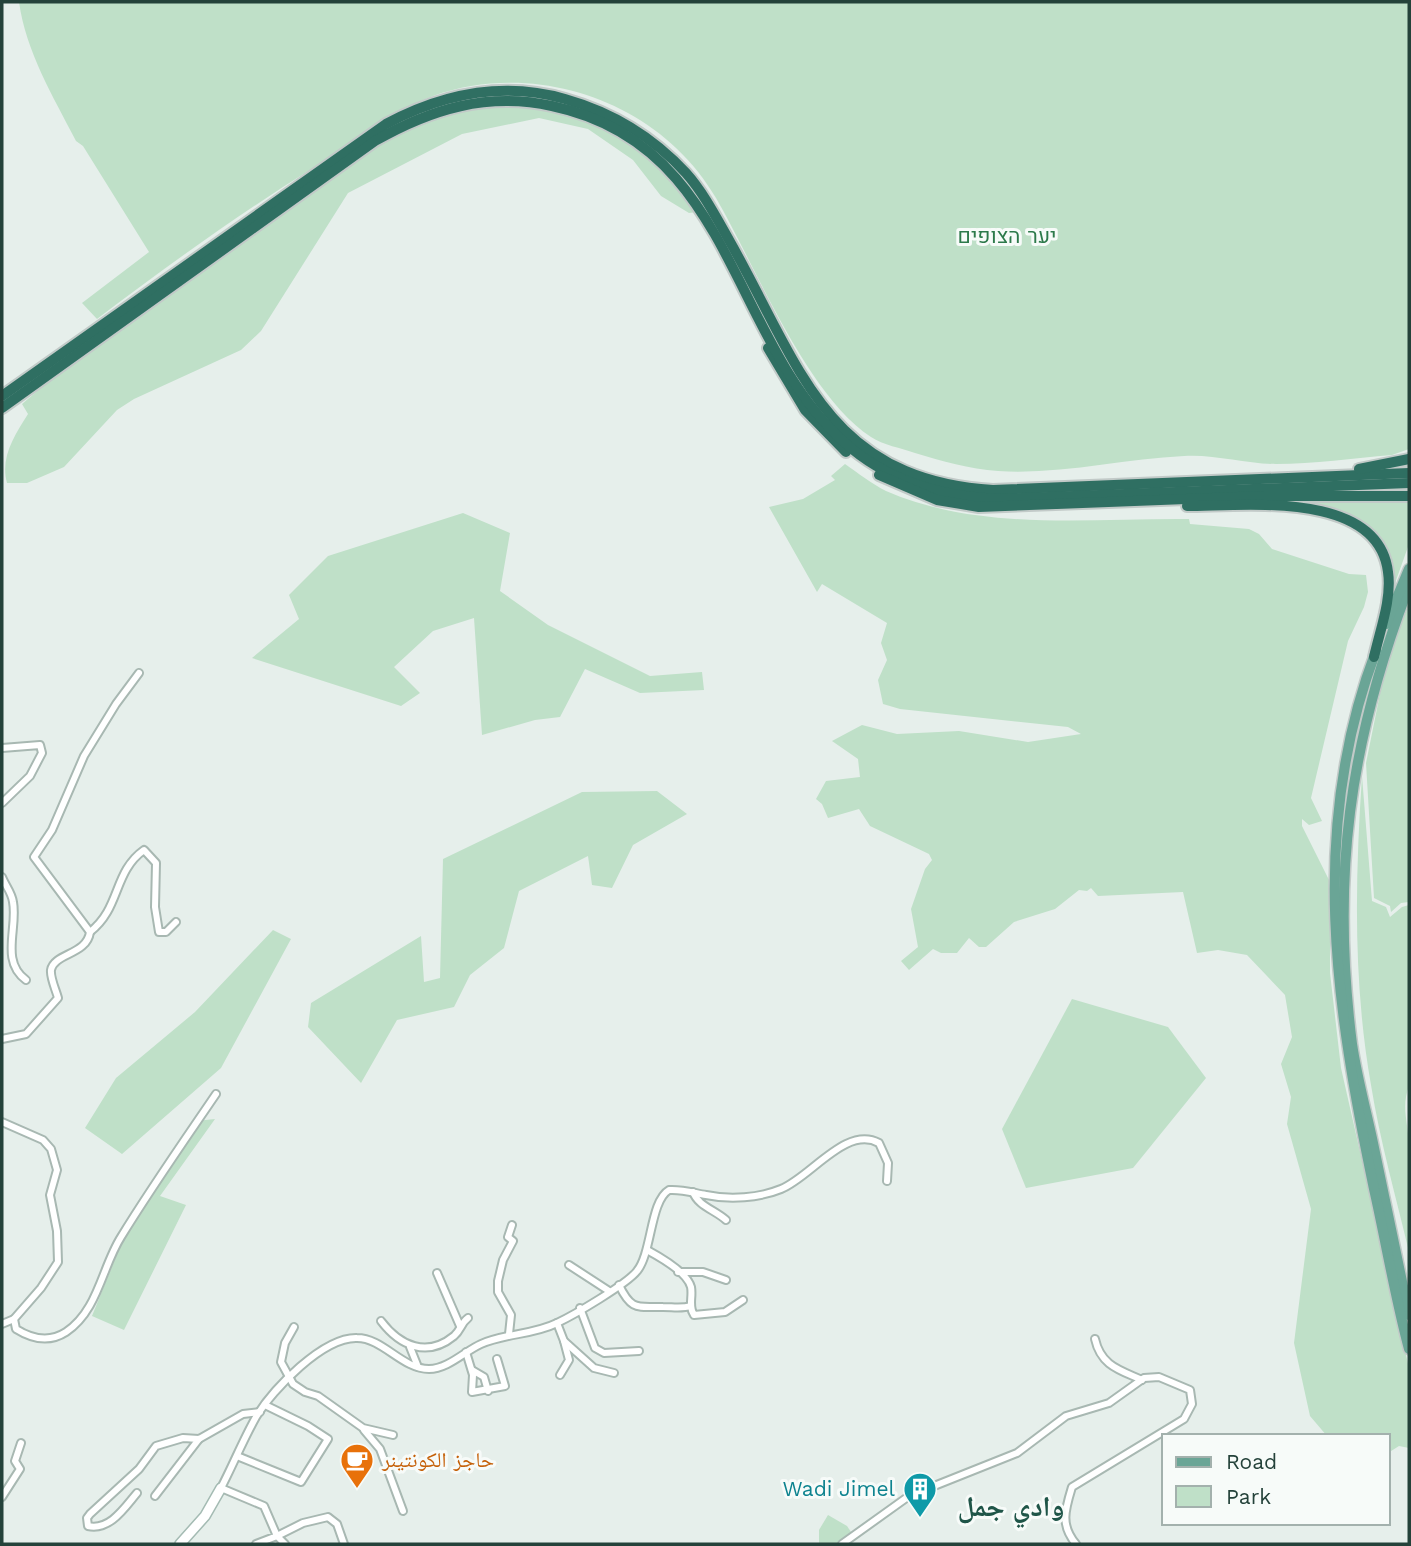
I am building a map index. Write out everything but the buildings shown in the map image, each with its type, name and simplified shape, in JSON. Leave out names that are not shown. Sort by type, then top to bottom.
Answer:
[{"type":"highway","points":[[2,396],[386,124],[447,98],[491,90],[524,91],[573,102],[616,119],[653,143],[687,174],[730,242],[797,370],[818,402],[852,438],[891,465],[941,484],[993,490],[1144,486],[1409,473]]},
{"type":"highway","points":[[2,408],[358,153],[412,121],[459,105],[491,101],[540,103],[587,116],[622,133],[658,160],[683,185],[733,266],[789,372],[825,422],[865,458],[922,486],[951,495],[1000,499],[1409,483]]},
{"type":"highway","points":[[733,266],[766,343],[795,396],[832,441],[861,464],[901,487],[937,500],[979,507],[1264,496],[1409,496]]},
{"type":"highway","points":[[1300,477],[1409,459]]},
{"type":"highway","points":[[1051,505],[1296,508],[1325,511],[1352,521],[1378,546],[1388,571],[1386,602],[1374,657]]},
{"type":"main road","points":[[1409,569],[1374,657],[1358,711],[1340,798],[1334,889],[1336,958],[1353,1089],[1409,1349]]},
{"type":"main road","points":[[1409,586],[1377,676],[1358,753],[1345,839],[1342,919],[1353,1047],[1409,1315]]},
{"type":"street","points":[[90,932],[34,858],[52,830],[84,756],[139,673]]},
{"type":"street","points":[[2,748],[40,745],[43,753],[30,776],[2,803]]},
{"type":"street","points":[[2,1039],[26,1034],[58,998],[51,971],[53,965],[83,946],[90,932],[99,925],[113,905],[128,862],[144,850],[156,863],[155,907],[159,932],[166,932],[176,922]]},
{"type":"street","points":[[2,877],[13,901],[13,957],[17,972],[26,980]]},
{"type":"street","points":[[14,1319],[16,1329],[40,1339],[56,1337],[80,1319],[94,1299],[119,1240],[216,1094]]},
{"type":"street","points":[[2,1122],[43,1140],[51,1149],[57,1170],[50,1195],[57,1231],[58,1262],[41,1288],[14,1319],[2,1324]]},
{"type":"street","points":[[180,1544],[205,1516],[265,1405],[317,1352],[334,1343],[358,1338],[418,1367],[440,1368],[466,1352],[509,1334],[557,1323],[637,1272],[647,1250],[650,1227],[663,1193],[675,1189],[736,1197],[782,1188],[856,1139],[880,1143],[887,1163],[887,1181]]},
{"type":"street","points":[[693,1192],[699,1202],[716,1210],[726,1220]]},
{"type":"street","points":[[509,1334],[512,1315],[498,1292],[498,1282],[503,1260],[513,1241],[508,1237],[512,1225]]},
{"type":"street","points":[[647,1250],[690,1284],[694,1315],[725,1312],[743,1300]]},
{"type":"street","points":[[569,1265],[609,1291]]},
{"type":"street","points":[[678,1272],[711,1273],[726,1280]]},
{"type":"street","points":[[437,1273],[460,1326]]},
{"type":"street","points":[[619,1285],[625,1298],[636,1307],[682,1309],[691,1306]]},
{"type":"street","points":[[580,1308],[595,1348],[604,1353],[639,1351]]},
{"type":"street","points":[[381,1321],[401,1342],[410,1347],[436,1344],[454,1336],[468,1318]]},
{"type":"street","points":[[557,1323],[569,1360],[560,1375]]},
{"type":"street","points":[[294,1327],[285,1343],[281,1362],[289,1379],[363,1428],[380,1449],[403,1511]]},
{"type":"street","points":[[1095,1339],[1103,1360],[1113,1368],[1142,1380]]},
{"type":"street","points":[[564,1340],[594,1368],[614,1373]]},
{"type":"street","points":[[410,1347],[418,1367]]},
{"type":"street","points":[[466,1352],[472,1370],[472,1392],[505,1386],[497,1359]]},
{"type":"street","points":[[472,1370],[484,1377],[488,1391]]},
{"type":"street","points":[[842,1544],[909,1496],[1017,1453],[1066,1416],[1109,1403],[1142,1380],[1160,1377],[1190,1390],[1192,1404],[1184,1419],[1074,1484],[1065,1526],[1066,1534],[1076,1544]]},
{"type":"street","points":[[237,1456],[301,1482],[328,1440],[308,1426],[265,1405]]},
{"type":"street","points":[[155,1496],[199,1439],[243,1414],[260,1412]]},
{"type":"street","points":[[363,1428],[393,1435]]},
{"type":"street","points":[[137,1493],[118,1516],[103,1525],[88,1526],[87,1518],[90,1514],[139,1469],[156,1446],[183,1438],[199,1439]]},
{"type":"street","points":[[2,1497],[20,1469],[15,1461],[21,1443]]},
{"type":"street","points":[[221,1488],[264,1506],[277,1536],[285,1544]]},
{"type":"street","points":[[256,1544],[303,1523],[328,1517],[337,1524],[344,1544]]},
{"type":"green space","name":"יער הצופים","points":[[19,2],[1409,2],[1409,449],[1392,455],[1305,463],[1265,464],[1207,456],[1184,456],[1021,472],[966,467],[881,442],[847,417],[825,391],[784,327],[716,198],[692,165],[663,136],[629,114],[592,97],[553,87],[513,83],[473,86],[433,96],[401,111],[231,222],[97,319],[82,303],[149,252],[83,146],[76,141],[58,107],[34,56]]},
{"type":"green space","points":[[508,104],[579,119],[629,141],[658,164],[697,212],[689,213],[661,196],[633,160],[588,129],[539,118],[462,134],[348,193],[261,331],[241,350],[134,399],[117,410],[64,467],[27,483],[7,483],[7,456],[13,439],[28,414],[22,404],[56,375],[363,153],[407,128],[452,111]]},
{"type":"green space","points":[[845,464],[886,491],[922,504],[997,518],[1074,521],[1189,519],[1190,524],[1249,529],[1259,534],[1272,549],[1349,574],[1366,575],[1368,592],[1348,641],[1311,798],[1322,821],[1309,825],[1302,819],[1302,826],[1330,882],[1330,973],[1341,1068],[1409,1368],[1409,1448],[1399,1446],[1390,1452],[1390,1434],[1325,1434],[1310,1416],[1294,1343],[1311,1209],[1287,1124],[1291,1097],[1281,1064],[1292,1037],[1285,995],[1247,955],[1218,950],[1197,953],[1183,892],[1098,896],[1091,888],[1087,891],[1079,890],[1055,909],[1014,922],[986,947],[979,947],[969,938],[957,953],[941,953],[933,949],[909,970],[901,961],[918,947],[911,909],[925,869],[932,860],[929,854],[870,826],[859,809],[828,818],[822,804],[816,799],[826,781],[860,777],[858,759],[832,741],[862,725],[897,734],[959,731],[1028,742],[1081,734],[1068,727],[900,709],[883,704],[878,680],[887,660],[881,643],[887,623],[822,584],[817,592],[769,507],[803,499],[835,480],[831,476]]},
{"type":"green space","points":[[1311,501],[1409,502],[1409,544],[1394,586],[1390,559],[1371,529],[1350,514]]},
{"type":"green space","points":[[463,513],[510,533],[500,591],[548,625],[650,676],[702,672],[704,690],[640,693],[585,669],[560,717],[535,720],[482,735],[474,618],[433,631],[394,667],[420,693],[401,706],[252,658],[299,619],[289,595],[328,556]]},
{"type":"green space","points":[[1409,605],[1409,902],[1401,903],[1391,912],[1390,906],[1374,898],[1366,763],[1384,674],[1394,640]]},
{"type":"green space","points":[[1362,776],[1372,901],[1386,907],[1390,917],[1409,905],[1409,1086],[1405,1108],[1410,1157],[1409,1252],[1375,1106],[1361,1008],[1357,893]]},
{"type":"green space","points":[[657,791],[687,814],[633,845],[612,888],[592,885],[588,856],[519,891],[504,948],[470,975],[454,1007],[397,1020],[361,1083],[308,1027],[311,1003],[421,936],[424,982],[440,978],[443,859],[582,792]]},
{"type":"green space","points":[[273,930],[291,939],[221,1068],[122,1154],[85,1128],[116,1078],[195,1012]]},
{"type":"green space","points":[[1072,999],[1168,1027],[1206,1078],[1133,1168],[1026,1188],[1002,1129]]},
{"type":"green space","points":[[215,1119],[160,1196],[186,1205],[124,1330],[92,1316],[132,1217],[196,1121]]},
{"type":"green space","points":[[828,1515],[847,1526],[853,1535],[836,1544],[819,1544],[819,1530]]},
{"type":"place","name":"حاجز الكونتينر","points":[[357,1490]]},
{"type":"place","name":"Wadi Jimel","points":[[920,1519]]},
{"type":"district","name":"وادي جمل","points":[[1011,1506]]}]
